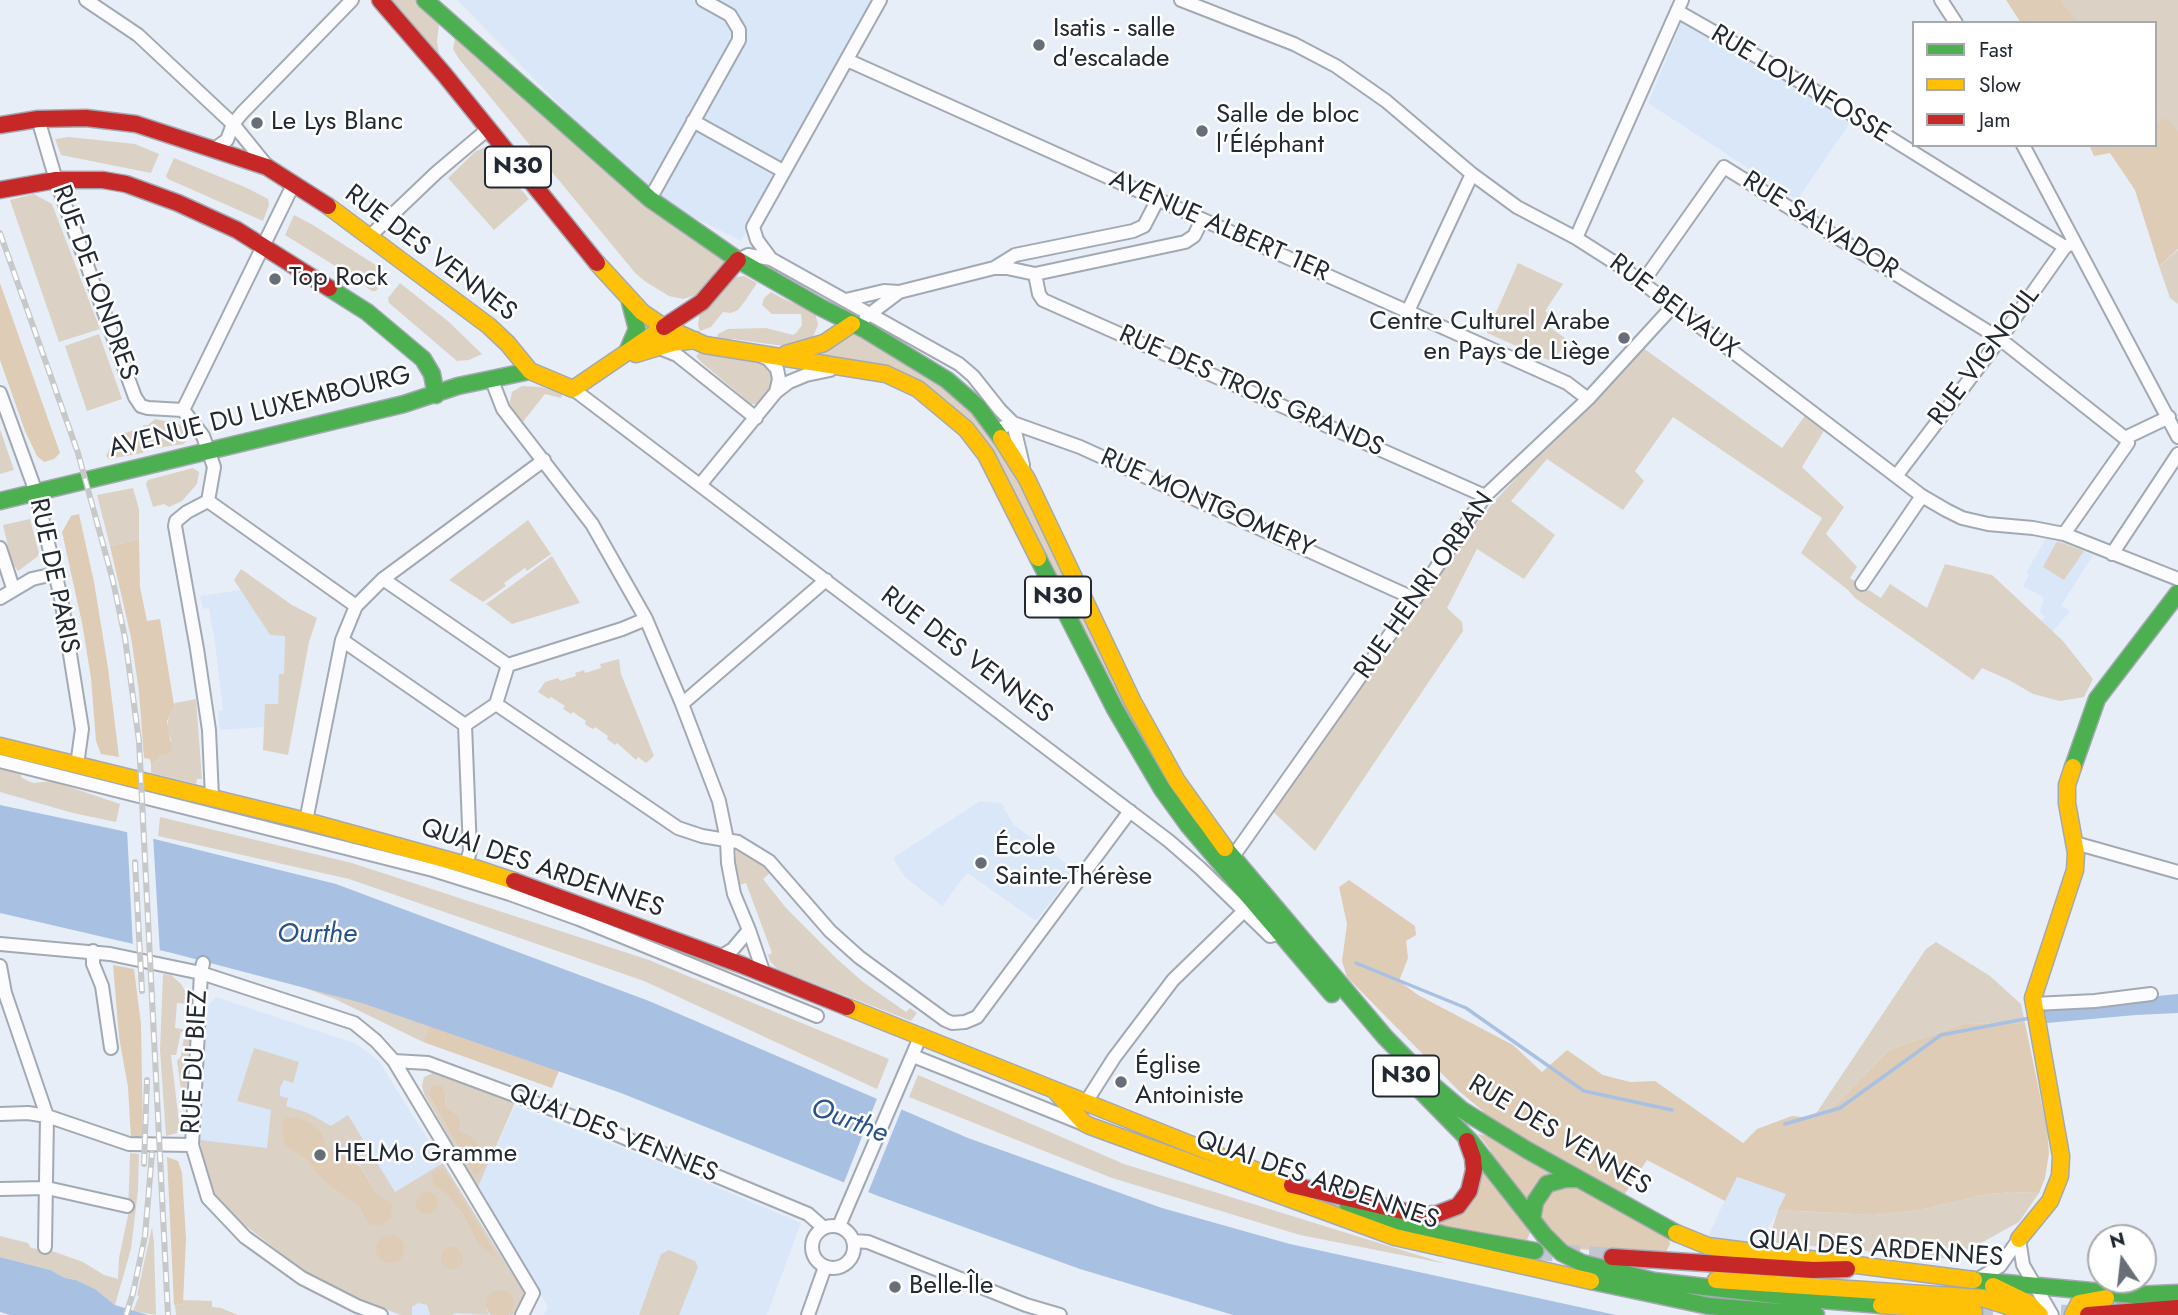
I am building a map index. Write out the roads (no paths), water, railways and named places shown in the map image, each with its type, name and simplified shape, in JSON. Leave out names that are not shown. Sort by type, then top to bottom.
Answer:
[{"type":"main road","name":"N30","points":[[380,0],[444,74],[630,302],[664,327],[700,342],[757,354],[886,374],[918,389],[966,429],[986,455],[1115,709],[1163,789],[1188,825],[1278,933]]},
{"type":"main road","name":"N30","points":[[425,0],[650,199],[686,226],[738,260],[947,380],[978,407],[1027,479],[1133,702],[1177,782],[1232,858]]},
{"type":"main road","points":[[0,125],[86,118],[135,124],[267,167]]},
{"type":"main road","name":"RUE DES VENNES","points":[[267,167],[370,236],[489,326],[530,371],[572,388]]},
{"type":"main road","points":[[0,190],[57,180],[82,179],[126,184],[178,203],[237,230],[367,312],[423,359],[432,374],[436,395]]},
{"type":"main road","points":[[572,388],[697,305],[738,260]]},
{"type":"main road","points":[[625,355],[637,329],[630,302]]},
{"type":"main road","points":[[625,355],[656,347],[700,342],[693,326],[697,305]]},
{"type":"main road","points":[[810,348],[822,334],[823,316],[820,307]]},
{"type":"main road","points":[[774,356],[824,343],[852,324]]},
{"type":"main road","name":"AVENUE DU LUXEMBOURG","points":[[0,500],[436,395],[458,386],[530,371]]},
{"type":"main road","points":[[2019,1238],[2050,1201],[2060,1176],[2061,1156],[2037,1027],[2034,991],[2075,870],[2075,843],[2067,803],[2067,785],[2093,705],[2178,593]]},
{"type":"main road","name":"QUAI DES ARDENNES","points":[[0,746],[306,821],[466,865],[580,904],[764,974],[1292,1185],[1413,1227],[1492,1245],[1535,1251]]},
{"type":"main road","name":"RUE DES VENNES","points":[[1232,858],[1385,1037],[1429,1082],[1475,1118],[1680,1235],[1707,1246],[1814,1258],[1875,1269]]},
{"type":"main road","name":"RUE DES VENNES","points":[[1278,933],[1382,1052],[1464,1133],[1544,1236],[1562,1253],[1581,1264],[1610,1264],[1654,1281],[1812,1307]]},
{"type":"main road","name":"QUAI DES ARDENNES","points":[[1052,1088],[1084,1123],[1395,1237],[1469,1255],[1663,1296],[1812,1307],[1974,1312]]},
{"type":"main road","points":[[1292,1185],[1420,1214],[1437,1214],[1458,1206],[1473,1180],[1473,1158],[1464,1133]]},
{"type":"main road","points":[[1532,1219],[1535,1202],[1547,1184],[1565,1179],[1580,1179]]},
{"type":"main road","points":[[1610,1264],[1982,1298],[2008,1306],[2021,1315]]},
{"type":"main road","name":"QUAI DES ARDENNES","points":[[1610,1264],[1813,1270],[1875,1269],[2134,1295],[2178,1293]]},
{"type":"main road","points":[[1975,1280],[2016,1296],[2040,1315]]},
{"type":"main road","points":[[2073,1315],[2079,1303],[2087,1300],[2134,1295]]},
{"type":"main road","points":[[2088,1315],[2178,1308]]},
{"type":"street","name":"RUE DES VENNES","points":[[86,0],[138,35],[233,124],[267,167]]},
{"type":"street","points":[[213,150],[227,139],[233,124],[352,0]]},
{"type":"street","points":[[650,199],[739,40],[739,30],[730,15],[703,0]]},
{"type":"street","points":[[771,259],[757,240],[753,227],[880,0]]},
{"type":"street","points":[[1941,0],[1955,21]]},
{"type":"street","name":"RUE BELVAUX","points":[[1189,1],[1294,44],[1336,66],[1385,101],[1472,174],[1517,207],[1576,238],[1642,283],[1922,496],[1962,518],[2064,534],[2178,579]]},
{"type":"street","points":[[1576,238],[1679,6]]},
{"type":"street","name":"RUE LOVINFOSSE","points":[[1679,6],[2070,244]]},
{"type":"street","name":"AVENUE ALBERT 1ER","points":[[847,60],[1567,383],[1588,399]]},
{"type":"street","name":"RUE DE LONDRES","points":[[38,120],[135,397],[141,406],[148,408],[183,410]]},
{"type":"street","points":[[693,121],[783,171]]},
{"type":"street","points":[[370,236],[436,173],[488,129]]},
{"type":"street","points":[[2024,147],[2070,244],[2178,437]]},
{"type":"street","name":"RUE SALVADOR","points":[[1642,283],[1724,167],[2000,339]]},
{"type":"street","points":[[1408,311],[1472,174]]},
{"type":"street","points":[[208,501],[214,467],[203,436],[183,410],[294,183]]},
{"type":"street","points":[[994,268],[1015,255],[1140,228],[1147,223],[1158,199]]},
{"type":"street","points":[[846,300],[884,291],[899,292],[994,268],[1035,274],[1185,242],[1194,236],[1202,220]]},
{"type":"street","name":"RUE VIGNOUL","points":[[1897,475],[2070,244]]},
{"type":"street","points":[[738,260],[748,256],[771,259],[959,364],[973,376],[999,410],[1013,423],[1027,479]]},
{"type":"street","name":"RUE DES TROIS GRANDS","points":[[1035,274],[1042,300],[1485,496]]},
{"type":"street","points":[[852,324],[871,314],[899,292]]},
{"type":"street","name":"RUE HENRI ORBAN","points":[[1232,858],[1485,496],[1588,399],[1673,306]]},
{"type":"street","points":[[2000,339],[2128,443],[2064,534]]},
{"type":"street","points":[[693,367],[693,351],[700,342]]},
{"type":"street","points":[[656,347],[671,352],[693,367],[755,418]]},
{"type":"street","points":[[757,354],[768,359],[777,369],[779,379],[776,392]]},
{"type":"street","points":[[700,485],[776,392],[789,382],[806,375],[844,367]]},
{"type":"street","points":[[491,378],[503,408],[592,524],[646,619],[719,801],[727,840],[731,883],[764,974]]},
{"type":"street","name":"RUE DES VENNES","points":[[572,388],[1130,811],[1179,850],[1270,936],[1278,933]]},
{"type":"street","name":"RUE DE PARIS","points":[[1,399],[36,492],[61,598],[82,729],[77,765]]},
{"type":"street","points":[[2125,438],[2169,417]]},
{"type":"street","points":[[996,430],[1013,423]]},
{"type":"street","name":"RUE MONTGOMERY","points":[[1013,423],[1080,447],[1415,599]]},
{"type":"street","points":[[2112,554],[2178,454]]},
{"type":"street","points":[[306,821],[342,640],[356,606],[383,579],[544,460]]},
{"type":"street","points":[[1862,584],[1922,496]]},
{"type":"street","points":[[208,501],[187,512],[176,521],[175,526],[209,730],[212,797]]},
{"type":"street","points":[[208,501],[356,606]]},
{"type":"street","points":[[0,548],[13,589]]},
{"type":"street","points":[[0,598],[32,579],[54,573]]},
{"type":"street","points":[[383,579],[508,665]]},
{"type":"street","points":[[682,704],[826,580]]},
{"type":"street","points":[[508,665],[646,619]]},
{"type":"street","points":[[342,640],[465,725]]},
{"type":"street","points":[[465,725],[496,704],[508,665]]},
{"type":"street","points":[[496,704],[678,828],[702,836],[738,842],[769,861],[797,895],[859,957],[952,1023],[977,1017],[1130,811]]},
{"type":"street","points":[[465,725],[470,851],[466,865]]},
{"type":"street","name":"QUAI DES ARDENNES","points":[[0,761],[433,870],[579,919],[817,1016]]},
{"type":"street","points":[[2075,843],[2178,872]]},
{"type":"street","points":[[1086,1102],[1114,1058],[1173,980],[1245,910]]},
{"type":"street","points":[[720,957],[733,949],[750,930]]},
{"type":"street","points":[[0,944],[93,951],[202,968],[354,1023],[376,1041],[394,1061],[533,1293],[522,1315]]},
{"type":"street","points":[[93,951],[93,964],[104,998],[111,1048]]},
{"type":"street","points":[[0,966],[5,992],[47,1116],[45,1247]]},
{"type":"street","name":"RUE DU BIEZ","points":[[202,968],[192,1145],[208,1198],[245,1237],[302,1278],[381,1315]]},
{"type":"street","points":[[2034,1006],[2151,994]]},
{"type":"street","points":[[839,1226],[921,1035]]},
{"type":"street","name":"QUAI DES ARDENNES","points":[[912,1056],[1084,1123]]},
{"type":"street","name":"QUAI DES VENNES","points":[[394,1061],[428,1063],[584,1121],[808,1214],[824,1228]]},
{"type":"street","points":[[0,1114],[28,1113],[47,1116],[129,1144],[192,1145]]},
{"type":"street","points":[[0,1189],[47,1188],[127,1206]]},
{"type":"street","points":[[839,1226],[849,1233],[854,1241],[854,1252],[848,1262],[837,1268],[825,1266],[816,1259],[812,1250],[813,1240],[824,1228],[839,1226]]},
{"type":"street","points":[[1975,1280],[2000,1266],[2019,1238]]},
{"type":"street","points":[[2019,1238],[2023,1265],[2052,1315]]},
{"type":"street","points":[[854,1241],[868,1242],[1026,1305],[1060,1315]]},
{"type":"street","points":[[808,1315],[825,1266]]},
{"type":"water","name":"Ourthe","points":[[0,805],[118,830],[336,884],[649,1001],[968,1138],[1162,1208],[1290,1244],[1616,1315],[1233,1315],[1080,1269],[878,1196],[621,1093],[362,1003],[172,953],[0,913]]},
{"type":"water","points":[[2178,994],[2178,1013],[2047,1023],[2044,1007]]},
{"type":"water","points":[[0,1257],[76,1280],[95,1289],[115,1305],[148,1315],[10,1315],[0,1312]]},
{"type":"waterway","points":[[1356,963],[1466,1008],[1584,1091],[1672,1110]]},
{"type":"waterway","points":[[1785,1124],[1840,1108],[1941,1035],[2030,1018]]},
{"type":"tunnel","points":[[1535,1251],[1612,1257]]},
{"type":"tunnel","points":[[1974,1312],[2088,1315]]},
{"type":"railway","points":[[0,233],[78,453],[113,581],[125,638],[139,741],[168,1315]]},
{"type":"railway","points":[[135,862],[142,991]]},
{"type":"railway","points":[[144,1164],[147,1080]]},
{"type":"railway","points":[[126,1315],[145,1236],[152,1153]]},
{"type":"place","name":"Isatis - salle d'escalade","points":[[1039,45]]},
{"type":"place","name":"Le Lys Blanc","points":[[257,123]]},
{"type":"place","name":"Salle de bloc l'Éléphant","points":[[1202,131]]},
{"type":"place","name":"Top Rock","points":[[275,279]]},
{"type":"place","name":"Centre Culturel Arabe en Pays de Liège","points":[[1624,338]]},
{"type":"place","name":"École Sainte-Thérèse","points":[[981,863]]},
{"type":"place","name":"Église Antoiniste","points":[[1121,1082]]},
{"type":"place","name":"HELMo Gramme","points":[[320,1155]]},
{"type":"place","name":"Belle-Île","points":[[895,1287]]}]
